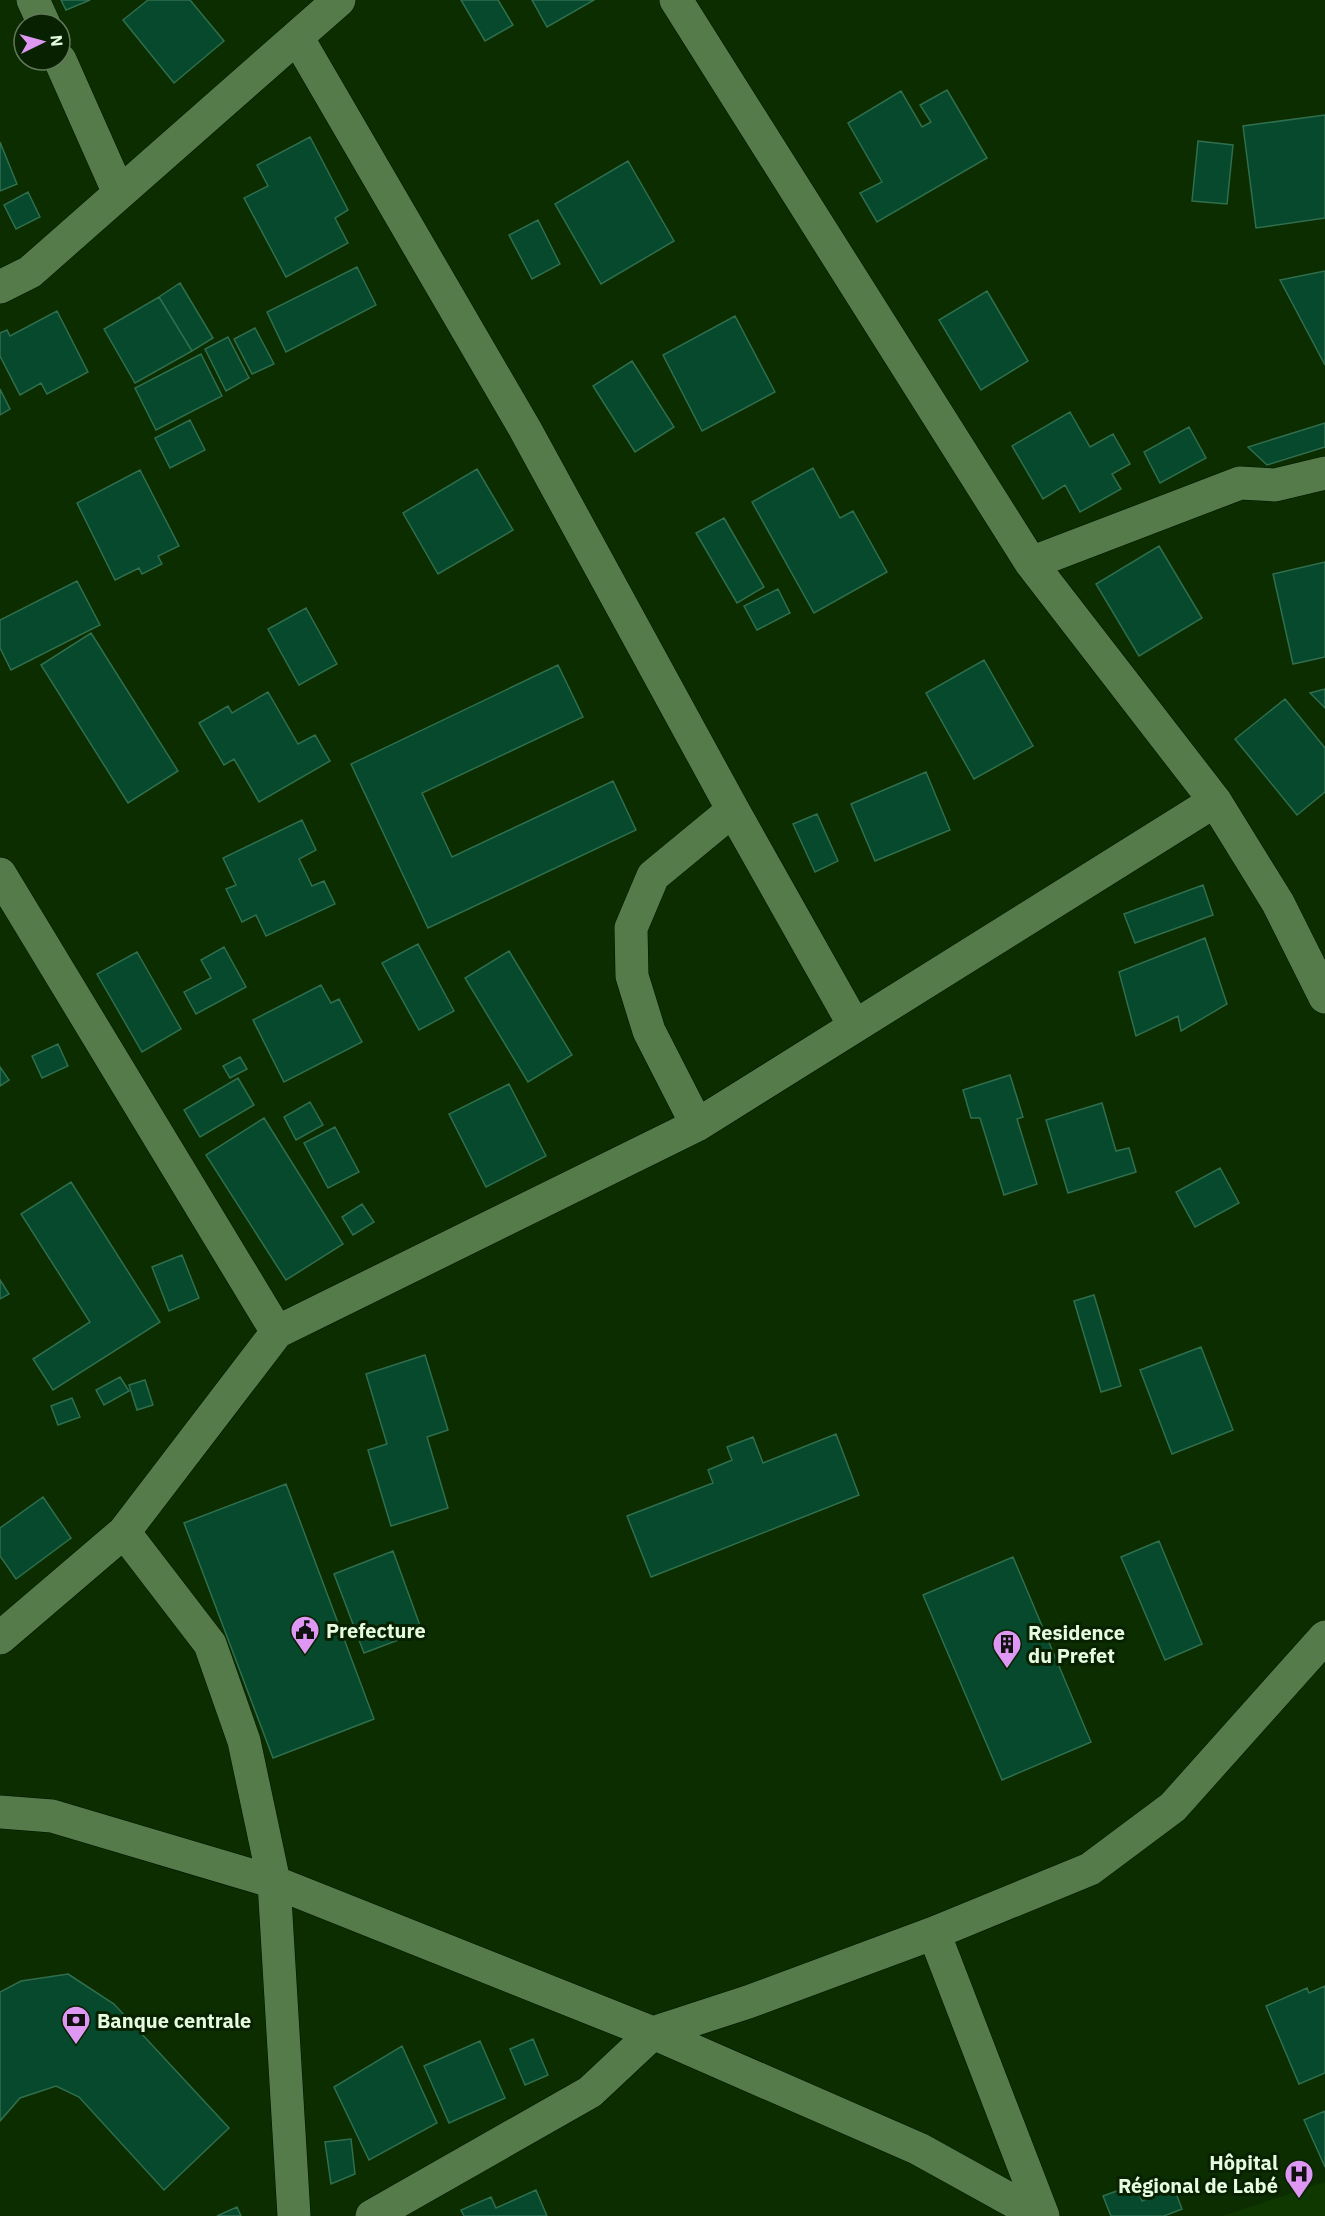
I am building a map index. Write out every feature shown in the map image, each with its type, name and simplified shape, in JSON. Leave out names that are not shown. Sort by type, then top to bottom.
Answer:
[{"type":"street","points":[[0,287],[30,272],[339,0]]},
{"type":"street","points":[[676,0],[1031,563],[1215,801],[1278,903],[1325,997]]},
{"type":"street","points":[[297,37],[525,429],[733,810],[854,1025]]},
{"type":"street","points":[[65,72],[119,193]]},
{"type":"street","points":[[1031,563],[1240,483],[1275,484],[1325,473]]},
{"type":"street","points":[[0,1638],[124,1532],[277,1332],[697,1125],[1215,801]]},
{"type":"street","points":[[697,1125],[649,1031],[632,976],[631,928],[653,876],[733,810]]},
{"type":"street","points":[[0,874],[277,1332]]},
{"type":"street","points":[[124,1532],[210,1644],[244,1741],[274,1882],[294,2216]]},
{"type":"street","points":[[372,2216],[590,2092],[653,2033],[748,2002],[934,1933],[1090,1869],[1173,1807],[1325,1637]]},
{"type":"street","points":[[0,1812],[52,1816],[274,1882],[653,2033],[919,2149],[1042,2216]]},
{"type":"street","points":[[934,1933],[1042,2216]]},
{"type":"shaded area","name":"Hôpital Régional de Labé","points":[[1325,2182],[1325,2216],[1222,2216]]},
{"type":"building","points":[[61,0],[90,0],[66,10]]},
{"type":"building","points":[[148,0],[190,0],[224,41],[174,83],[123,20]]},
{"type":"building","points":[[461,0],[498,0],[513,25],[485,41]]},
{"type":"building","points":[[532,0],[594,0],[547,27]]},
{"type":"building","points":[[947,90],[987,158],[877,222],[860,193],[882,182],[848,123],[901,91],[922,127],[931,122],[920,105]]},
{"type":"building","points":[[1325,115],[1325,218],[1256,228],[1243,126]]},
{"type":"building","points":[[310,137],[348,210],[335,218],[348,243],[286,277],[244,198],[268,186],[257,165]]},
{"type":"building","points":[[1198,141],[1233,145],[1227,204],[1192,201]]},
{"type":"building","points":[[0,142],[17,184],[0,191]]},
{"type":"building","points":[[628,161],[674,241],[601,284],[555,204]]},
{"type":"building","points":[[28,192],[40,217],[16,229],[4,205]]},
{"type":"building","points":[[538,220],[560,264],[532,279],[509,235]]},
{"type":"building","points":[[357,267],[376,305],[286,352],[267,312]]},
{"type":"building","points":[[1325,271],[1325,365],[1280,280]]},
{"type":"building","points":[[180,283],[213,338],[192,351],[159,297]]},
{"type":"building","points":[[987,291],[1028,361],[981,390],[939,320]]},
{"type":"building","points":[[159,297],[192,351],[135,383],[104,329]]},
{"type":"building","points":[[57,311],[88,372],[47,394],[41,383],[20,395],[0,356],[0,333],[7,330],[10,336]]},
{"type":"building","points":[[735,316],[775,392],[702,431],[663,355]]},
{"type":"building","points":[[255,328],[274,364],[252,374],[234,339]]},
{"type":"building","points":[[228,337],[249,378],[226,391],[205,349]]},
{"type":"building","points":[[201,354],[222,396],[156,430],[135,388]]},
{"type":"building","points":[[632,361],[674,427],[635,452],[593,386]]},
{"type":"building","points":[[0,389],[10,409],[0,415]]},
{"type":"building","points":[[1070,412],[1090,447],[1113,434],[1130,464],[1112,474],[1121,489],[1080,512],[1065,485],[1043,499],[1012,446]]},
{"type":"building","points":[[190,420],[205,450],[170,468],[155,438]]},
{"type":"building","points":[[1325,423],[1325,447],[1267,465],[1248,447]]},
{"type":"building","points":[[1189,427],[1206,458],[1160,483],[1144,452]]},
{"type":"building","points":[[813,468],[840,518],[853,511],[887,572],[814,613],[752,502]]},
{"type":"building","points":[[477,469],[513,530],[438,574],[403,513]]},
{"type":"building","points":[[140,470],[179,546],[158,556],[162,564],[142,574],[139,568],[115,580],[77,503]]},
{"type":"building","points":[[724,518],[764,587],[737,603],[696,533]]},
{"type":"building","points":[[1159,546],[1202,618],[1139,656],[1096,584]]},
{"type":"building","points":[[1325,562],[1325,657],[1293,664],[1273,574]]},
{"type":"building","points":[[77,581],[100,625],[11,670],[0,648],[0,620]]},
{"type":"building","points":[[778,589],[790,613],[757,630],[744,606]]},
{"type":"building","points":[[306,608],[337,664],[299,685],[268,629]]},
{"type":"building","points":[[91,633],[178,771],[128,803],[41,665]]},
{"type":"building","points":[[984,660],[1033,746],[974,779],[926,693]]},
{"type":"building","points":[[558,665],[583,717],[422,793],[452,857],[613,781],[636,830],[428,928],[351,764]]},
{"type":"building","points":[[1325,689],[1325,708],[1310,693]]},
{"type":"building","points":[[268,692],[298,744],[315,735],[330,761],[259,802],[234,759],[224,765],[199,723],[228,706],[232,713]]},
{"type":"building","points":[[1285,699],[1325,748],[1325,792],[1297,815],[1235,739]]},
{"type":"building","points":[[926,772],[950,830],[875,861],[851,804]]},
{"type":"building","points":[[817,814],[838,861],[815,872],[793,824]]},
{"type":"building","points":[[302,820],[316,850],[299,859],[312,886],[324,881],[335,904],[266,936],[256,915],[242,922],[226,889],[236,885],[223,858]]},
{"type":"building","points":[[1203,885],[1213,915],[1135,943],[1124,914]]},
{"type":"building","points":[[1205,938],[1227,1004],[1181,1031],[1178,1016],[1136,1036],[1119,972]]},
{"type":"building","points":[[418,944],[454,1011],[419,1030],[382,963]]},
{"type":"building","points":[[224,947],[246,987],[196,1014],[184,992],[211,978],[201,960]]},
{"type":"building","points":[[509,951],[572,1055],[528,1082],[465,978]]},
{"type":"building","points":[[137,952],[181,1029],[142,1052],[97,974]]},
{"type":"building","points":[[321,985],[331,1003],[339,999],[362,1042],[284,1082],[253,1020]]},
{"type":"building","points":[[58,1044],[68,1066],[42,1078],[32,1056]]},
{"type":"building","points":[[240,1057],[247,1069],[230,1078],[223,1066]]},
{"type":"building","points":[[0,1067],[9,1080],[0,1086]]},
{"type":"building","points":[[1010,1075],[1023,1117],[1017,1119],[1037,1184],[1004,1195],[980,1118],[971,1118],[963,1090]]},
{"type":"building","points":[[238,1078],[254,1105],[200,1137],[184,1110]]},
{"type":"building","points":[[509,1084],[546,1156],[486,1187],[449,1114]]},
{"type":"building","points":[[310,1102],[323,1125],[296,1140],[284,1117]]},
{"type":"building","points":[[1102,1103],[1116,1151],[1129,1148],[1136,1172],[1068,1193],[1046,1120]]},
{"type":"building","points":[[264,1118],[343,1244],[286,1280],[206,1155]]},
{"type":"building","points":[[335,1127],[359,1172],[328,1188],[304,1143]]},
{"type":"building","points":[[1220,1168],[1239,1203],[1195,1227],[1176,1192]]},
{"type":"building","points":[[71,1182],[160,1322],[53,1390],[33,1359],[90,1322],[21,1214]]},
{"type":"building","points":[[362,1204],[374,1222],[353,1235],[342,1217]]},
{"type":"building","points":[[182,1255],[199,1298],[169,1311],[152,1267]]},
{"type":"building","points":[[0,1280],[9,1294],[0,1299]]},
{"type":"building","points":[[1094,1295],[1121,1386],[1101,1392],[1074,1301]]},
{"type":"building","points":[[1201,1347],[1233,1430],[1172,1454],[1140,1370]]},
{"type":"building","points":[[425,1355],[448,1430],[427,1437],[448,1508],[391,1526],[368,1450],[387,1444],[366,1374]]},
{"type":"building","points":[[120,1377],[129,1391],[104,1405],[96,1390]]},
{"type":"building","points":[[145,1380],[153,1405],[137,1410],[129,1385]]},
{"type":"building","points":[[72,1398],[80,1417],[58,1425],[51,1406]]},
{"type":"building","points":[[836,1434],[859,1495],[651,1577],[627,1516],[713,1483],[708,1470],[732,1460],[727,1447],[753,1437],[763,1463]]},
{"type":"building","points":[[286,1484],[374,1719],[273,1758],[184,1523]]},
{"type":"building","points":[[43,1497],[71,1538],[16,1579],[0,1556],[0,1528]]},
{"type":"building","points":[[1159,1541],[1202,1644],[1165,1660],[1121,1557]]},
{"type":"building","points":[[393,1551],[422,1631],[364,1653],[334,1574]]},
{"type":"building","name":"Residence du Prefet","points":[[1013,1557],[1091,1742],[1002,1780],[923,1595]]},
{"type":"building","name":"Banque centrale","points":[[68,1974],[114,2004],[229,2128],[164,2190],[79,2097],[56,2086],[20,2098],[0,2121],[0,1992],[21,1981]]},
{"type":"building","points":[[1325,1986],[1325,2073],[1299,2084],[1266,2006],[1307,1988],[1309,1993]]},
{"type":"building","points":[[533,2039],[548,2075],[525,2085],[510,2049]]},
{"type":"building","points":[[480,2041],[505,2098],[449,2123],[424,2066]]},
{"type":"building","points":[[402,2046],[437,2123],[369,2160],[334,2087]]},
{"type":"building","points":[[1325,2111],[1325,2167],[1304,2120]]},
{"type":"building","points":[[351,2139],[355,2174],[331,2184],[325,2142]]},
{"type":"building","points":[[1136,2184],[1142,2201],[1174,2188],[1182,2209],[1164,2216],[1111,2216],[1103,2196]]},
{"type":"building","points":[[536,2190],[547,2216],[464,2216],[461,2210],[491,2197],[496,2208]]},
{"type":"building","points":[[237,2207],[241,2216],[217,2216]]},
{"type":"place","name":"Prefecture","points":[[305,1656]]},
{"type":"place","name":"Residence du Prefet","points":[[1007,1670]]},
{"type":"place","name":"Banque centrale","points":[[76,2046]]},
{"type":"place","name":"Hôpital Régional de Labé","points":[[1299,2200]]}]
